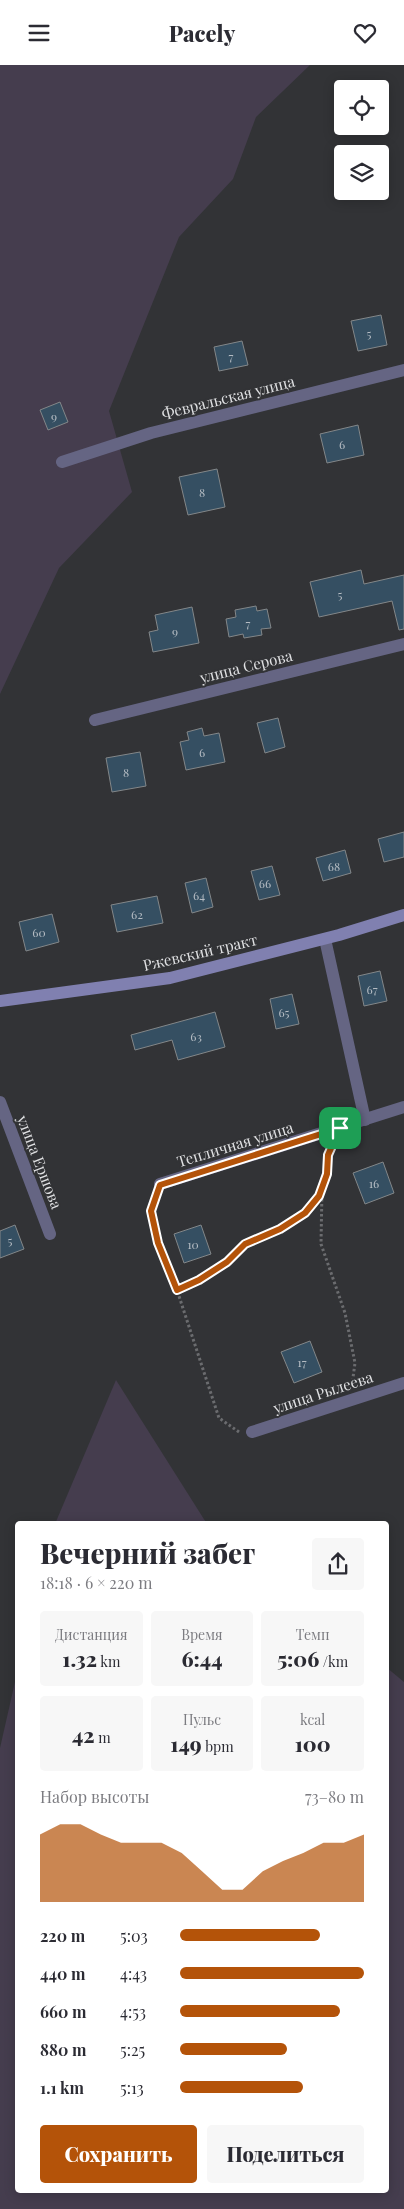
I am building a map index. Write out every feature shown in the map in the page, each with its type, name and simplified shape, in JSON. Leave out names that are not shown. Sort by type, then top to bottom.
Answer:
[{"type":"main road","name":"Ржевский тракт","points":[[0,1001],[73,993],[170,978],[325,939],[404,915]]},
{"type":"street","name":"Февральская улица","points":[[62,462],[151,433],[404,370]]},
{"type":"street","name":"улица Серова","points":[[95,720],[404,644]]},
{"type":"street","points":[[325,939],[365,1120]]},
{"type":"street","name":"улица Ершова","points":[[0,1102],[50,1234]]},
{"type":"street","name":"Тепличная улица","points":[[160,1185],[404,1107]]},
{"type":"street","name":"улица Рылеева","points":[[252,1432],[404,1383]]},
{"type":"path","points":[[177,1290],[199,1280],[227,1262],[245,1244],[280,1229],[305,1213],[319,1196],[327,1174],[328,1155],[340,1128]]},
{"type":"path","points":[[160,1185],[151,1211],[158,1243],[177,1290],[219,1419],[238,1432],[252,1432]]},
{"type":"path","points":[[322,1186],[321,1244],[345,1313],[355,1363],[351,1400]]},
{"type":"shaded area","points":[[0,65],[310,65],[256,117],[233,179],[179,237],[109,411],[132,492],[59,568],[0,694]]},
{"type":"shaded area","points":[[116,1380],[205,1521],[56,1521]]},
{"type":"shaded area","points":[[389,1670],[404,1682],[404,2209],[0,2209],[0,1748],[15,1682],[15,2193],[389,2193]]},
{"type":"building","points":[[381,315],[387,345],[358,351],[351,321]]},
{"type":"building","points":[[242,341],[248,365],[219,371],[214,347]]},
{"type":"building","points":[[60,402],[68,422],[48,430],[40,410]]},
{"type":"building","points":[[358,425],[364,455],[327,463],[320,434]]},
{"type":"building","points":[[217,469],[225,507],[188,515],[179,477]]},
{"type":"building","points":[[361,570],[364,584],[404,575],[404,629],[399,630],[392,601],[319,617],[310,582]]},
{"type":"building","points":[[256,606],[257,611],[267,609],[271,628],[261,629],[262,635],[244,638],[243,634],[229,637],[226,619],[236,617],[235,610]]},
{"type":"building","points":[[192,607],[199,643],[153,652],[149,632],[158,630],[155,615]]},
{"type":"building","points":[[278,718],[285,747],[265,753],[257,723]]},
{"type":"building","points":[[202,728],[204,736],[219,733],[225,762],[186,770],[180,742],[189,740],[187,732]]},
{"type":"building","points":[[140,752],[146,786],[112,792],[106,758]]},
{"type":"building","points":[[404,832],[404,857],[384,862],[378,839]]},
{"type":"building","points":[[345,850],[351,873],[323,881],[316,858]]},
{"type":"building","points":[[272,866],[280,895],[259,900],[251,871]]},
{"type":"building","points":[[206,878],[213,907],[192,913],[185,883]]},
{"type":"building","points":[[157,896],[163,923],[117,932],[111,905]]},
{"type":"building","points":[[52,914],[59,942],[26,951],[19,922]]},
{"type":"building","points":[[380,971],[387,1001],[364,1006],[358,976]]},
{"type":"building","points":[[292,994],[299,1024],[276,1029],[270,999]]},
{"type":"building","points":[[215,1012],[225,1047],[178,1060],[172,1040],[135,1050],[131,1035]]},
{"type":"building","points":[[383,1162],[394,1193],[365,1204],[353,1173]]},
{"type":"building","points":[[15,1225],[24,1249],[0,1258],[0,1231]]},
{"type":"building","points":[[201,1225],[211,1254],[184,1263],[174,1234]]},
{"type":"building","points":[[310,1341],[322,1372],[294,1383],[281,1352]]},
{"type":"route","points":[[340,1128],[328,1155],[327,1174],[319,1196],[305,1213],[280,1229],[245,1244],[227,1262],[199,1280],[177,1290],[158,1243],[151,1211],[160,1185],[340,1128]]}]
